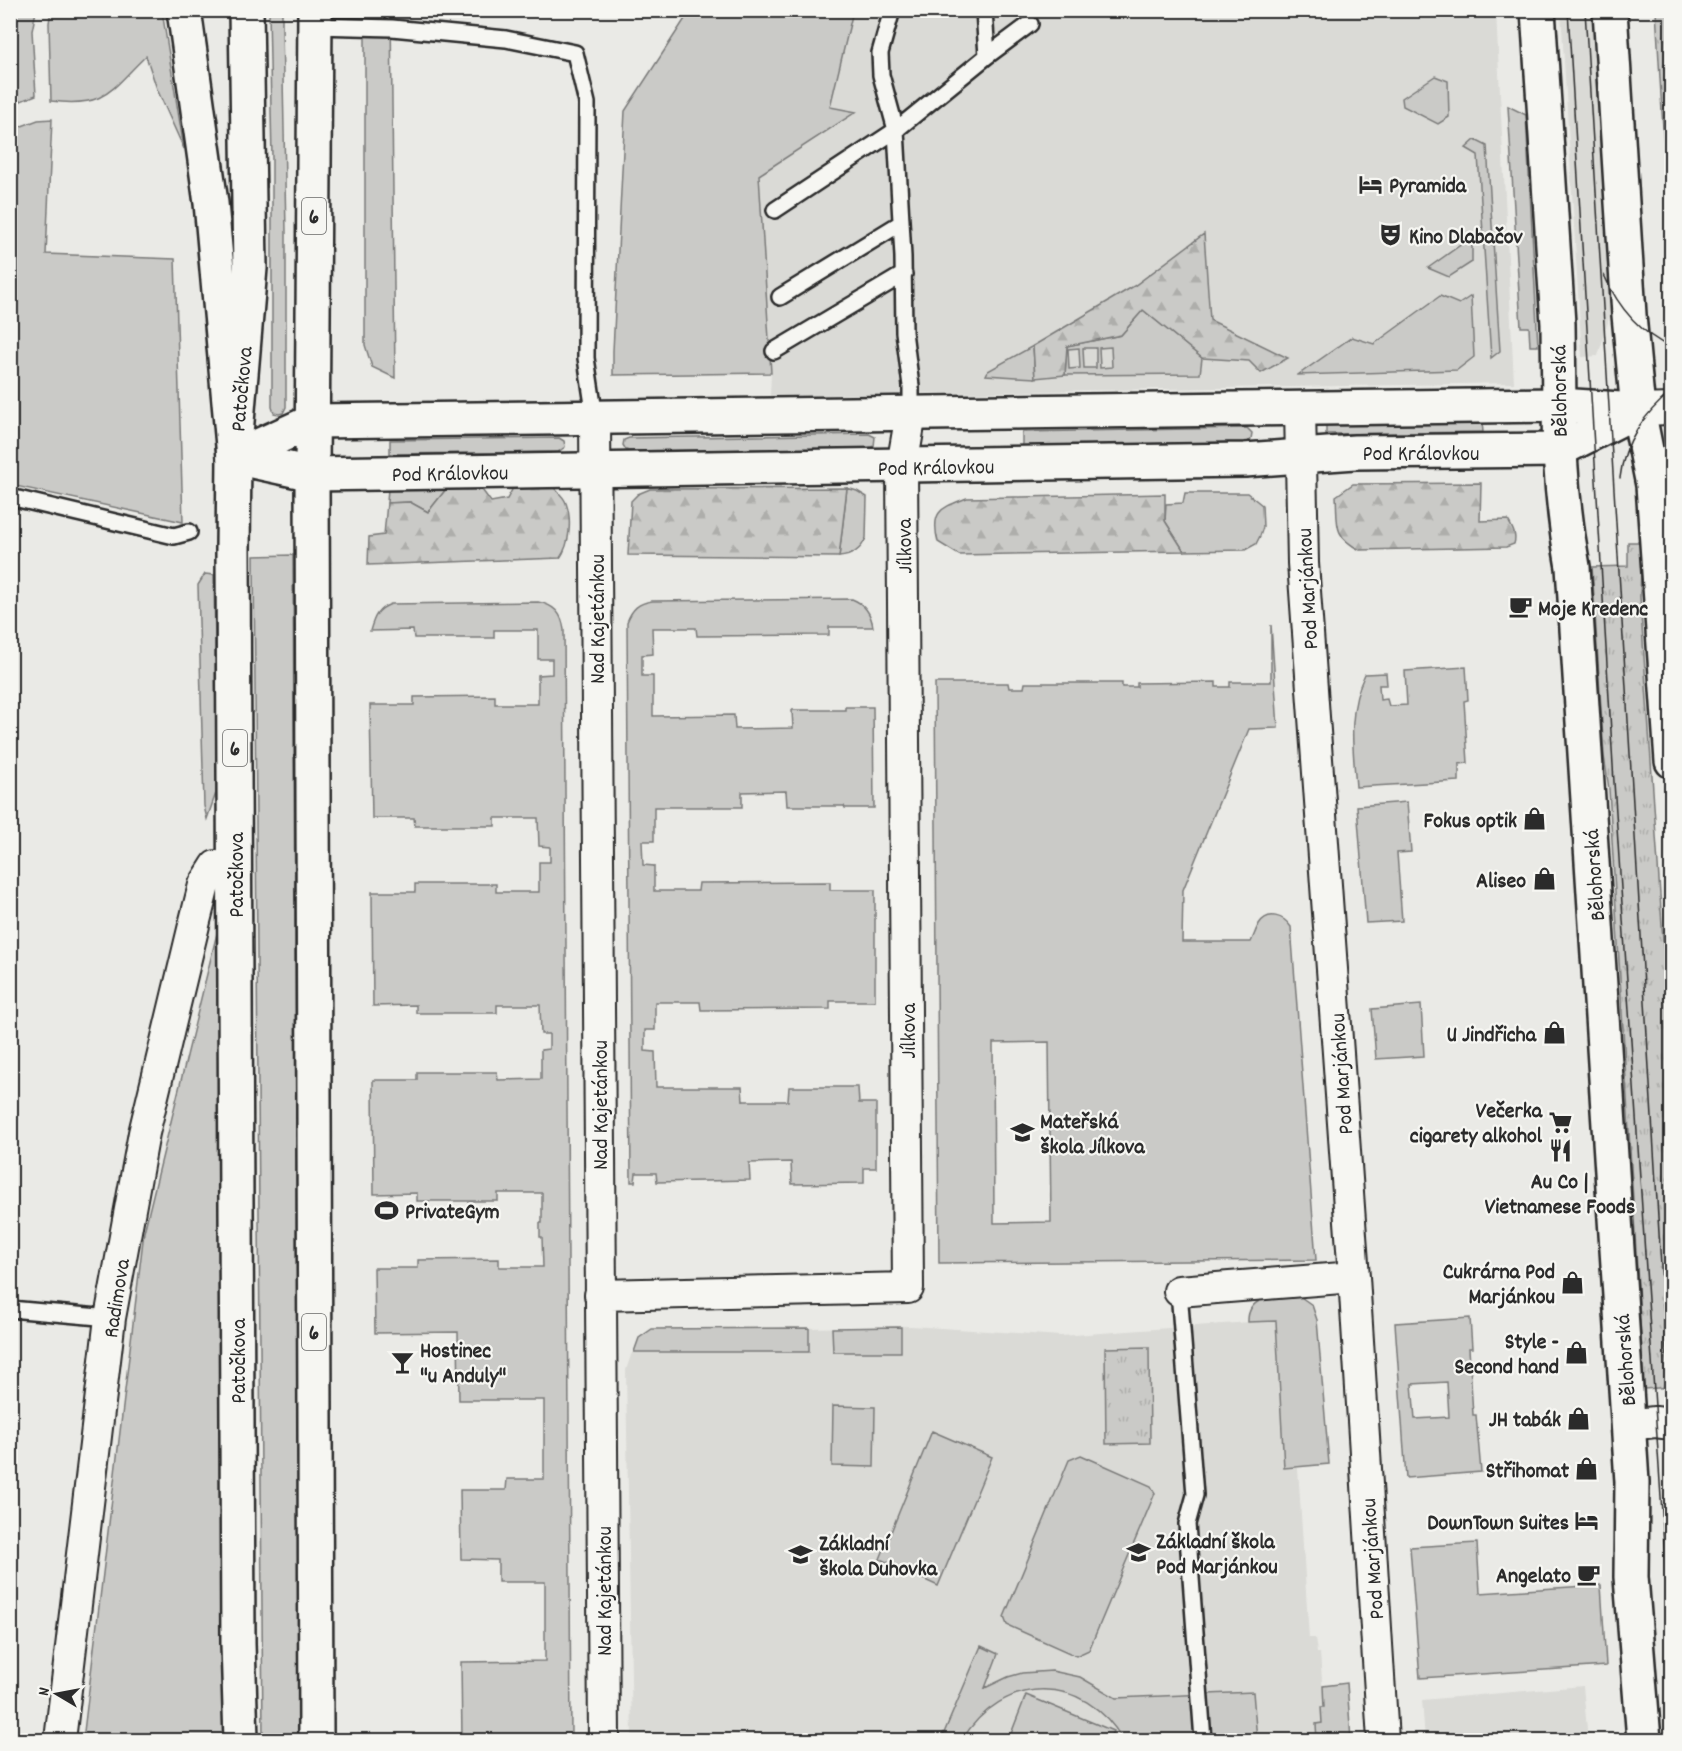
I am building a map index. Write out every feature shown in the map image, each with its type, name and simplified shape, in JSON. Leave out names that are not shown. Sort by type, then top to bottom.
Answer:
[{"type":"main road","points":[[184,10],[211,203],[234,457],[313,421]]},
{"type":"main road","name":"Patočkova","points":[[240,1740],[234,457],[250,268],[246,10]]},
{"type":"main road","name":"Bělohorská","points":[[1538,10],[1557,313],[1559,450],[1564,523],[1573,567],[1632,1482],[1631,1577],[1644,1740]]},
{"type":"main road","points":[[1610,10],[1629,315],[1638,410],[1653,485],[1671,761]]},
{"type":"main road","name":"6","points":[[315,18],[312,474],[316,1740]]},
{"type":"main road","name":"Pod Královkou","points":[[313,421],[1559,405],[1638,410]]},
{"type":"main road","points":[[1559,450],[1638,410]]},
{"type":"main road","name":"Pod Královkou","points":[[234,457],[312,474],[1245,460],[1355,452],[1559,450]]},
{"type":"street","name":"Pod Marjánkou","points":[[1300,408],[1304,575],[1354,1277],[1383,1740]]},
{"type":"street","points":[[1638,410],[1671,409]]},
{"type":"street","name":"Jílkova","points":[[600,1295],[909,1288],[902,466],[911,414]]},
{"type":"street","name":"Nad Kajetánkou","points":[[595,418],[604,1740]]},
{"type":"street","name":"Radimova","points":[[60,1740],[110,1318],[144,1133],[204,885],[216,866]]},
{"type":"street","points":[[1179,1291],[1354,1277]]},
{"type":"street","points":[[1628,1425],[1655,1422],[1671,1424]]},
{"type":"lane","points":[[892,10],[880,53],[881,75],[896,130],[904,274],[904,332],[911,386],[911,414]]},
{"type":"lane","points":[[984,10],[987,56]]},
{"type":"lane","points":[[315,18],[506,39],[575,52],[587,103],[586,358],[595,418]]},
{"type":"lane","points":[[775,210],[896,130],[1030,24]]},
{"type":"lane","points":[[780,297],[901,223]]},
{"type":"lane","points":[[774,351],[904,274]]},
{"type":"lane","points":[[10,497],[174,536],[189,532]]},
{"type":"lane","points":[[1179,1291],[1195,1495],[1187,1524],[1203,1740]]},
{"type":"lane","points":[[10,1309],[110,1318]]},
{"type":"shaded area","points":[[853,11],[1496,11],[1514,383],[770,396],[771,373],[759,175],[856,113],[830,108]]},
{"type":"shaded area","points":[[1561,11],[1593,11],[1611,312],[1598,356],[1582,357]]},
{"type":"shaded area","points":[[1276,1320],[1286,1468],[1298,1468],[1309,1638],[1315,1638],[1317,1653],[1320,1653],[1324,1707],[1321,1708],[1322,1723],[1316,1724],[1317,1740],[632,1740],[626,1370],[631,1355],[641,1338],[653,1331],[911,1326],[1061,1336]]},
{"type":"shaded area","points":[[1583,1686],[1588,1740],[1425,1740],[1422,1700]]},
{"type":"green space","points":[[11,10],[36,11],[32,31],[36,95],[11,105]]},
{"type":"green space","points":[[51,10],[162,11],[184,149],[157,89],[146,56],[115,87],[96,99],[84,102],[51,101],[49,23]]},
{"type":"green space","points":[[269,11],[282,11],[286,407],[283,413],[279,414],[274,413],[272,407],[272,158]]},
{"type":"green space","points":[[365,11],[391,11],[395,378],[372,367],[365,345]]},
{"type":"green space","points":[[690,11],[853,11],[830,107],[856,112],[759,175],[771,373],[613,375],[625,111]]},
{"type":"green space","points":[[1656,11],[1671,11],[1671,263]]},
{"type":"green space","points":[[1435,76],[1448,81],[1449,117],[1438,124],[1403,106],[1402,98]]},
{"type":"green space","points":[[1508,106],[1526,115],[1538,346],[1530,346],[1529,327],[1521,327]]},
{"type":"green space","points":[[52,119],[46,254],[175,259],[183,522],[11,485],[11,130],[38,120]]},
{"type":"green space","points":[[1475,140],[1487,146],[1500,351],[1491,358],[1478,155],[1466,148]]},
{"type":"green space","points":[[1204,234],[1210,320],[1288,358],[1261,373],[1249,361],[1202,358],[1143,310],[1121,335],[1067,346],[1065,375],[1035,378],[1033,346],[1134,286]]},
{"type":"green space","points":[[1469,239],[1472,241],[1472,262],[1449,277],[1428,268]]},
{"type":"green space","points":[[1440,296],[1459,304],[1471,296],[1474,357],[1457,370],[1298,375],[1352,337],[1374,344]]},
{"type":"green space","points":[[1143,310],[1202,358],[1200,374],[1065,375],[1067,346],[1121,335]],"holes":[[[1111,347],[1112,367],[1100,368],[1099,348]],[[1079,348],[1080,368],[1069,369],[1068,349]],[[1083,348],[1096,348],[1096,368],[1084,368]]]},
{"type":"green space","points":[[1033,346],[1035,378],[986,375],[988,371]]},
{"type":"green space","points":[[1482,422],[1483,432],[1326,434],[1326,425]]},
{"type":"green space","points":[[1247,428],[1252,433],[1251,439],[1247,442],[1022,446],[1022,432]]},
{"type":"green space","points":[[869,434],[875,437],[874,446],[868,448],[629,451],[623,445],[624,440],[629,438]]},
{"type":"green space","points":[[559,438],[564,441],[565,447],[558,452],[390,454],[390,440]]},
{"type":"green space","points":[[1481,483],[1480,521],[1508,520],[1514,535],[1514,544],[1506,547],[1360,550],[1345,539],[1338,528],[1336,496],[1353,484]]},
{"type":"green space","points":[[480,487],[491,502],[507,499],[513,488],[554,488],[565,501],[569,516],[568,539],[560,558],[368,565],[369,537],[384,535],[387,503],[410,502],[428,512],[447,488]]},
{"type":"green space","points":[[388,488],[447,488],[428,512],[410,502],[387,503]]},
{"type":"green space","points":[[847,488],[867,497],[866,538],[856,552],[839,557]]},
{"type":"green space","points":[[847,488],[839,557],[628,555],[631,501],[638,494],[650,489]]},
{"type":"green space","points":[[1185,493],[1247,493],[1262,505],[1263,527],[1256,544],[1245,550],[1184,551],[1165,521],[1166,504],[1183,503]]},
{"type":"green space","points":[[1165,494],[1165,521],[1184,551],[959,555],[938,542],[936,523],[940,512],[967,498]]},
{"type":"green space","points":[[1628,542],[1642,542],[1640,597],[1671,1059],[1671,1387],[1644,1389],[1609,789],[1604,756],[1592,567],[1628,566]]},
{"type":"green space","points":[[293,555],[299,1740],[263,1740],[254,556]]},
{"type":"green space","points":[[205,574],[214,575],[217,790],[207,819],[204,806],[198,585]]},
{"type":"green space","points":[[852,599],[867,610],[873,627],[829,627],[829,635],[697,636],[696,628],[652,628],[653,654],[642,655],[642,676],[653,676],[653,716],[734,715],[735,729],[793,728],[792,710],[845,710],[845,707],[873,707],[874,808],[787,806],[786,791],[742,792],[742,807],[654,807],[654,841],[642,841],[643,865],[654,866],[654,891],[698,891],[699,883],[830,882],[830,890],[875,890],[875,1001],[830,1001],[830,1009],[701,1010],[700,1002],[655,1002],[655,1030],[645,1030],[645,1051],[655,1052],[656,1087],[742,1087],[743,1101],[788,1101],[789,1087],[858,1087],[859,1103],[876,1103],[876,1168],[864,1168],[864,1183],[792,1184],[791,1162],[749,1163],[750,1180],[657,1182],[656,1173],[636,1173],[635,1182],[631,1182],[627,622],[636,607],[652,601]]},
{"type":"green space","points":[[538,602],[549,605],[559,614],[564,630],[571,1740],[462,1740],[461,1662],[545,1661],[545,1582],[498,1582],[498,1560],[461,1559],[460,1490],[506,1490],[507,1479],[544,1479],[544,1400],[459,1400],[458,1332],[375,1333],[374,1268],[418,1268],[418,1260],[499,1259],[499,1267],[543,1267],[542,1237],[540,1237],[542,1193],[498,1193],[498,1201],[417,1201],[417,1193],[374,1194],[373,1080],[417,1080],[417,1072],[497,1072],[498,1080],[541,1079],[541,1050],[549,1049],[549,1034],[541,1034],[540,1005],[497,1005],[497,1013],[416,1013],[416,1005],[373,1006],[372,892],[415,892],[415,884],[496,884],[496,892],[539,892],[539,862],[550,862],[550,847],[539,846],[538,818],[495,818],[495,826],[415,826],[414,818],[372,818],[370,705],[414,705],[414,697],[495,696],[495,704],[538,704],[538,675],[552,674],[552,659],[538,659],[538,630],[494,630],[494,638],[414,638],[413,630],[370,631],[377,614],[382,608],[391,604]]},
{"type":"green space","points":[[1271,625],[1278,728],[1249,729],[1183,890],[1182,942],[1251,942],[1259,924],[1271,916],[1284,920],[1291,927],[1316,1260],[939,1263],[935,683],[1008,683],[1009,688],[1024,688],[1025,683],[1122,683],[1122,687],[1137,687],[1137,683],[1216,682],[1216,687],[1230,687],[1230,682],[1271,682]],"holes":[[[1049,1042],[1051,1222],[994,1223],[993,1043]]]},
{"type":"green space","points":[[1466,667],[1468,700],[1464,701],[1468,763],[1459,764],[1459,781],[1356,787],[1353,716],[1359,688],[1365,674],[1386,673],[1387,685],[1379,685],[1380,700],[1387,699],[1389,706],[1407,705],[1405,671]]},
{"type":"green space","points":[[1407,802],[1411,852],[1397,853],[1402,921],[1366,923],[1357,806]]},
{"type":"green space","points":[[218,929],[223,1740],[83,1740],[144,1232]]},
{"type":"green space","points":[[1421,1005],[1424,1056],[1376,1059],[1372,1009]]},
{"type":"green space","points":[[1298,1295],[1312,1305],[1317,1320],[1329,1464],[1284,1468],[1276,1321],[1248,1322],[1249,1313],[1258,1302],[1273,1297]]},
{"type":"green space","points":[[1470,1318],[1472,1348],[1469,1348],[1473,1415],[1476,1415],[1481,1472],[1406,1478],[1395,1323]],"holes":[[[1447,1382],[1449,1417],[1415,1419],[1412,1384]]]},
{"type":"green space","points":[[901,1327],[901,1352],[833,1352],[832,1328]]},
{"type":"green space","points":[[809,1328],[809,1352],[634,1352],[639,1338],[652,1329]]},
{"type":"green space","points":[[1149,1347],[1150,1443],[1106,1444],[1105,1348]]},
{"type":"green space","points":[[833,1406],[875,1407],[874,1467],[832,1466]]},
{"type":"green space","points":[[932,1431],[992,1457],[938,1586],[880,1559]]},
{"type":"green space","points":[[1081,1455],[1151,1486],[1155,1493],[1089,1650],[1076,1656],[1007,1625],[1004,1617],[1069,1460]]},
{"type":"green space","points":[[1477,1543],[1480,1593],[1601,1585],[1606,1666],[1420,1678],[1410,1547]]},
{"type":"green space","points":[[981,1646],[998,1654],[985,1688],[1022,1673],[1052,1671],[1080,1677],[1116,1698],[1253,1692],[1257,1740],[1123,1740],[1107,1718],[1087,1702],[1065,1693],[1043,1690],[1020,1693],[999,1703],[979,1718],[962,1740],[941,1740]]},
{"type":"green space","points":[[1347,1683],[1351,1740],[1317,1740],[1316,1724],[1322,1723],[1321,1707],[1324,1707],[1323,1686]]},
{"type":"green space","points":[[1026,1695],[1113,1731],[1109,1740],[1009,1739]]},
{"type":"waterway","points":[[10,100],[12,106]]},
{"type":"tram line","points":[[1568,10],[1614,782],[1672,1665]]},
{"type":"tram line","points":[[1585,10],[1672,1448]]},
{"type":"tram line","points":[[1604,275],[1616,298],[1631,318],[1650,335],[1672,348]]},
{"type":"tram line","points":[[1620,478],[1626,452],[1637,429],[1672,391]]},
{"type":"place","name":"Pyramida","points":[[1371,184]]},
{"type":"place","name":"Kino Dlabačov","points":[[1391,235]]},
{"type":"place","name":"Moje Kredenc","points":[[1520,607]]},
{"type":"place","name":"Fokus optik","points":[[1535,819]]},
{"type":"place","name":"Aliseo","points":[[1544,879]]},
{"type":"place","name":"U Jindřicha","points":[[1554,1033]]},
{"type":"place","name":"Večerka cigarety alkohol","points":[[1560,1122]]},
{"type":"place","name":"Mateřská škola Jílkova","points":[[1022,1133]]},
{"type":"place","name":"Au Co | Vietnamese Foods","points":[[1560,1151]]},
{"type":"place","name":"PrivateGym","points":[[387,1210]]},
{"type":"place","name":"Cukrárna Pod Marjánkou","points":[[1573,1283]]},
{"type":"place","name":"Style - Second hand","points":[[1577,1353]]},
{"type":"place","name":"Hostinec \"u Anduly\"","points":[[402,1362]]},
{"type":"place","name":"JH tabák","points":[[1579,1418]]},
{"type":"place","name":"Střihomat","points":[[1587,1469]]},
{"type":"place","name":"DownTown Suites","points":[[1587,1521]]},
{"type":"place","name":"Základní škola Pod Marjánkou","points":[[1138,1553]]},
{"type":"place","name":"Základní škola Duhovka","points":[[801,1555]]},
{"type":"place","name":"Angelato","points":[[1589,1574]]}]
